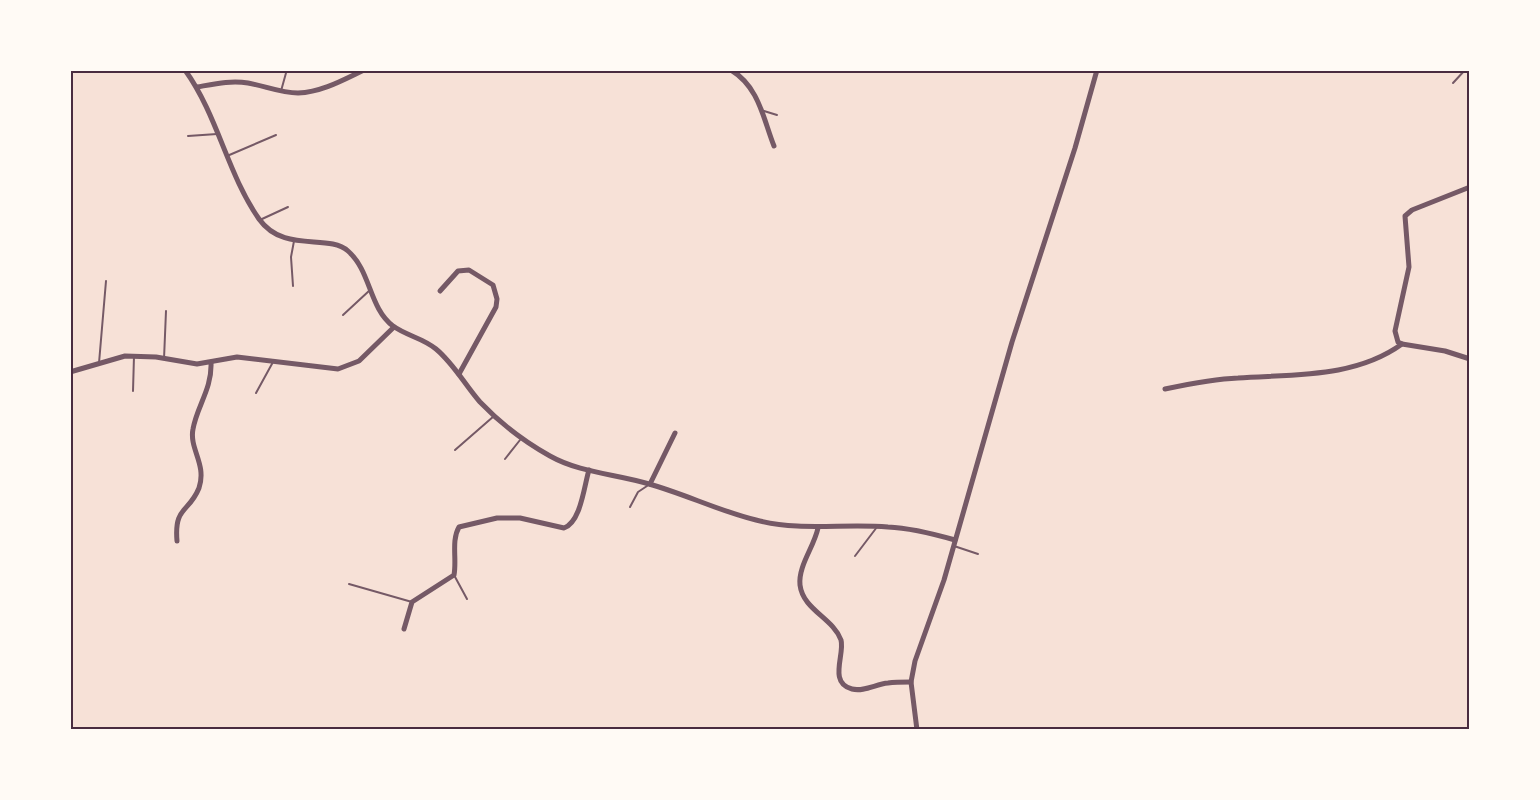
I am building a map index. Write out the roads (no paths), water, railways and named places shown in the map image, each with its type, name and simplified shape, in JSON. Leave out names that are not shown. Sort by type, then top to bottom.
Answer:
[{"type":"street","points":[[185,70],[210,111],[227,156],[260,220],[272,231],[294,241],[335,244],[348,251],[358,264],[380,313],[394,327],[421,338],[437,350],[481,402],[522,437],[566,464],[650,484],[757,520],[798,528],[898,528],[954,543]]},
{"type":"street","points":[[197,87],[223,82],[247,83],[281,91],[317,91],[364,70]]},
{"type":"street","points":[[731,70],[744,78],[753,88],[774,146]]},
{"type":"street","points":[[917,729],[911,685],[915,661],[944,580],[1012,342],[1096,70]]},
{"type":"street","points":[[1470,187],[1412,210],[1405,216],[1409,267],[1395,331],[1398,342],[1402,344],[1445,351],[1470,360]]},
{"type":"street","points":[[440,291],[458,271],[466,269],[493,285],[496,293],[496,308],[459,374]]},
{"type":"street","points":[[71,371],[134,356],[211,363],[237,357],[338,369],[351,366],[394,327]]},
{"type":"street","points":[[1165,389],[1235,378],[1312,374],[1351,368],[1372,363],[1402,344]]},
{"type":"street","points":[[177,541],[177,518],[199,488],[202,465],[192,430],[208,391],[211,363]]},
{"type":"street","points":[[650,484],[675,433]]},
{"type":"street","points":[[404,629],[412,602],[454,575],[457,559],[455,534],[459,527],[497,518],[520,518],[564,528],[570,526],[576,515],[589,470]]},
{"type":"street","points":[[818,528],[800,576],[800,587],[804,598],[837,632],[842,643],[838,673],[843,684],[851,689],[886,683],[911,685]]},
{"type":"lane","points":[[1453,83],[1465,70]]},
{"type":"lane","points":[[281,91],[286,74]]},
{"type":"lane","points":[[761,111],[777,115]]},
{"type":"lane","points":[[188,136],[217,134]]},
{"type":"lane","points":[[227,156],[276,135]]},
{"type":"lane","points":[[260,220],[288,207]]},
{"type":"lane","points":[[293,286],[291,257],[294,241]]},
{"type":"lane","points":[[99,363],[106,281]]},
{"type":"lane","points":[[343,315],[370,290]]},
{"type":"lane","points":[[164,359],[166,311]]},
{"type":"lane","points":[[133,391],[134,356]]},
{"type":"lane","points":[[256,393],[273,362]]},
{"type":"lane","points":[[455,450],[495,415]]},
{"type":"lane","points":[[505,459],[522,437]]},
{"type":"lane","points":[[630,507],[638,492],[650,484]]},
{"type":"lane","points":[[855,556],[877,527]]},
{"type":"lane","points":[[954,543],[978,554]]},
{"type":"lane","points":[[454,575],[467,598]]},
{"type":"lane","points":[[349,584],[412,602]]}]
